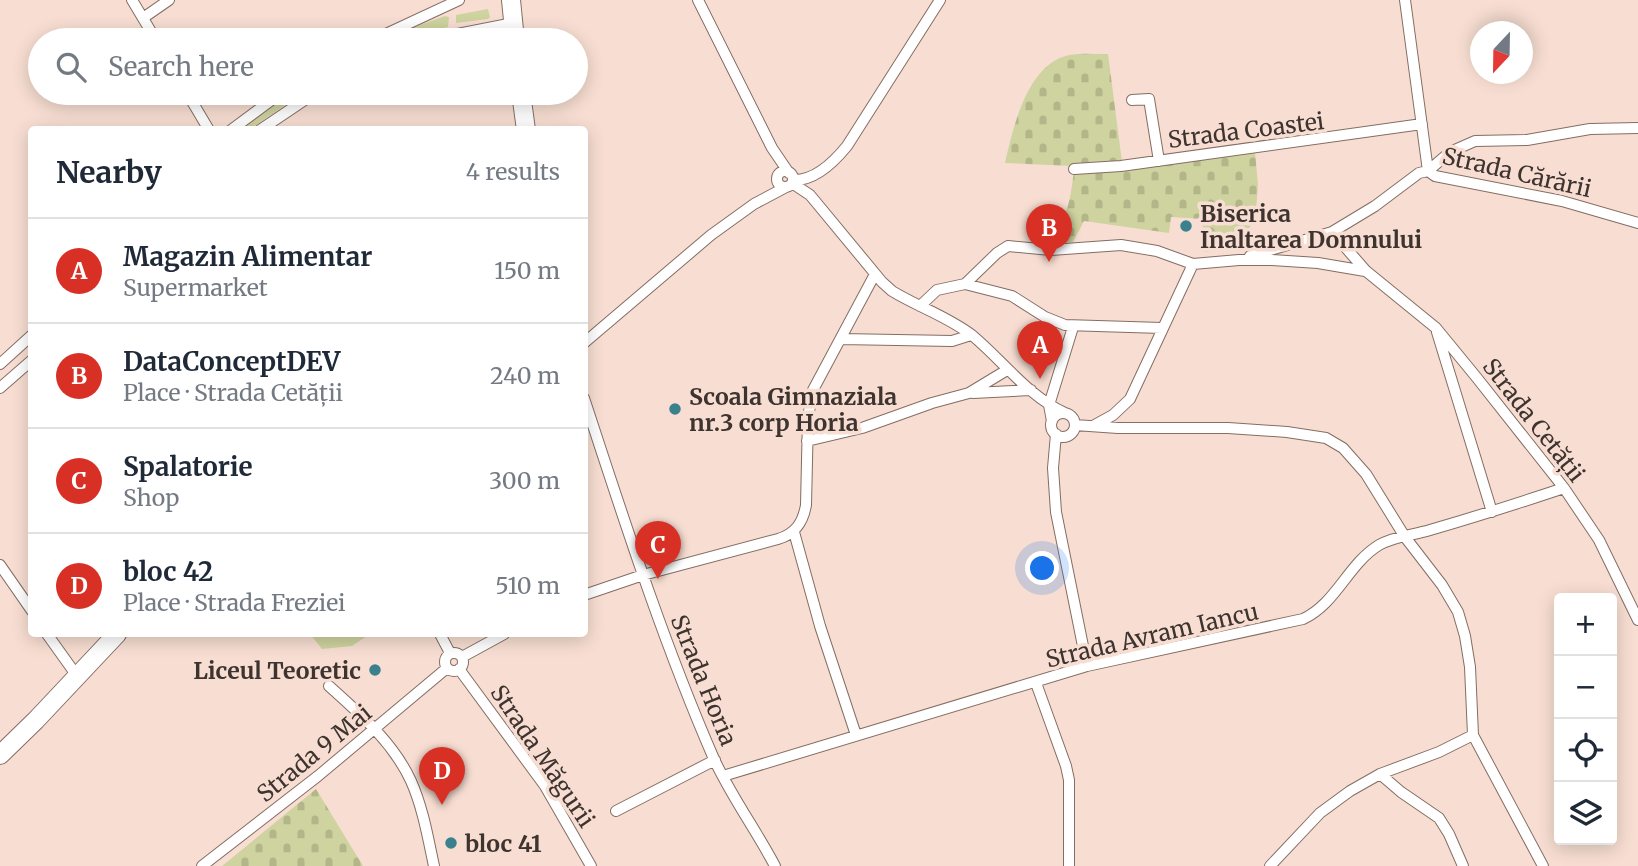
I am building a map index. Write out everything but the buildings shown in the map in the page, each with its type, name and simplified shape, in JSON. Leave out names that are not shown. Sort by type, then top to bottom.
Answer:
[{"type":"highway","points":[[511,0],[514,28]]},
{"type":"highway","points":[[523,105],[525,126]]},
{"type":"highway","points":[[0,755],[114,637]]},
{"type":"street","points":[[132,0],[149,28]]},
{"type":"street","points":[[143,18],[169,0]]},
{"type":"street","points":[[401,27],[459,0]]},
{"type":"street","points":[[698,0],[786,179],[810,195],[892,291],[971,335],[1049,405],[1073,418],[1075,425],[1070,435],[1056,435]]},
{"type":"street","points":[[588,339],[692,250],[786,179],[801,181],[833,161],[847,146],[940,0]]},
{"type":"street","points":[[1405,0],[1428,171]]},
{"type":"street","points":[[1132,100],[1149,99],[1158,160]]},
{"type":"street","points":[[194,105],[207,126]]},
{"type":"street","points":[[236,126],[265,105]]},
{"type":"street","points":[[266,126],[297,105]]},
{"type":"street","name":"Strada Coastei","points":[[1074,169],[1422,124]]},
{"type":"street","points":[[1428,171],[1450,152],[1475,141],[1527,140],[1590,129],[1638,128]]},
{"type":"street","name":"Strada Cărării","points":[[1239,260],[1332,232],[1376,206],[1419,173],[1428,171],[1435,176],[1562,201],[1638,223]]},
{"type":"street","name":"Strada Cetății","points":[[1332,232],[1366,271],[1436,328],[1564,488],[1633,595],[1638,620]]},
{"type":"street","points":[[965,284],[1008,246],[1051,250],[1121,245],[1157,251],[1193,264],[1239,260],[1300,261],[1366,271]]},
{"type":"street","points":[[1093,426],[1126,405],[1193,264]]},
{"type":"street","points":[[588,594],[642,575],[778,540],[794,532],[806,505],[808,409],[813,390],[876,274]]},
{"type":"street","points":[[920,306],[937,290],[965,284],[1012,296],[1045,317],[1073,327],[1162,327]]},
{"type":"street","points":[[1073,327],[1049,405],[1052,429],[1056,435],[1053,468],[1056,512],[1087,666]]},
{"type":"street","points":[[1436,328],[1492,512]]},
{"type":"street","points":[[841,339],[952,341],[971,335]]},
{"type":"street","points":[[0,364],[28,339]]},
{"type":"street","points":[[0,388],[28,364]]},
{"type":"street","points":[[969,393],[1007,370]]},
{"type":"street","points":[[807,440],[852,431],[969,393],[1031,390]]},
{"type":"street","name":"Strada Horia","points":[[588,410],[642,575],[715,760],[775,866]]},
{"type":"street","points":[[1052,421],[1056,415],[1065,413]]},
{"type":"street","points":[[1075,425],[1264,430],[1326,438],[1352,456],[1405,537],[1442,584],[1458,612],[1465,636],[1469,667],[1473,735],[1543,866]]},
{"type":"street","name":"Strada Avram Iancu","points":[[723,776],[1087,666],[1303,619],[1318,610],[1369,552],[1391,539],[1492,512],[1564,488]]},
{"type":"street","points":[[794,532],[820,626],[856,735]]},
{"type":"street","points":[[0,565],[28,605]]},
{"type":"street","points":[[49,637],[77,676]]},
{"type":"street","points":[[442,637],[450,653]]},
{"type":"street","points":[[462,657],[499,637]]},
{"type":"street","points":[[455,652],[462,657],[463,665],[459,669],[452,671],[447,668],[445,660],[450,653],[455,652]]},
{"type":"street","name":"Strada 9 Mai","points":[[202,866],[447,668]]},
{"type":"street","name":"Strada Măgurii","points":[[459,669],[545,786],[591,866]]},
{"type":"street","points":[[1036,683],[1069,780],[1069,866]]},
{"type":"street","points":[[329,686],[375,728],[397,757],[412,783],[434,866]]},
{"type":"street","points":[[1270,866],[1320,813],[1350,791],[1380,774],[1439,752],[1473,735]]},
{"type":"street","points":[[616,811],[715,760]]},
{"type":"street","points":[[1380,774],[1439,818],[1463,866]]},
{"type":"green space","points":[[488,9],[488,19],[456,23],[456,15]]},
{"type":"green space","points":[[445,16],[449,17],[448,27],[412,28]]},
{"type":"green space","points":[[1108,54],[1122,162],[1073,166],[1005,163],[1024,99],[1042,71],[1069,55]]},
{"type":"green space","points":[[274,105],[285,105],[254,126],[245,126]]},
{"type":"green space","points":[[1255,152],[1258,185],[1255,223],[1250,226],[1249,238],[1253,239],[1253,247],[1205,252],[1202,219],[1171,217],[1169,233],[1084,221],[1073,242],[1056,242],[1056,226],[1067,209],[1074,172],[1123,169]]},
{"type":"green space","points":[[312,637],[366,637],[352,646],[322,649]]},
{"type":"green space","points":[[316,789],[363,866],[222,866]]},
{"type":"place","name":"Biserica Inaltarea Domnului","points":[[1186,226]]},
{"type":"place","name":"DataConceptDEV","points":[[1049,262]]},
{"type":"place","name":"Magazin Alimentar","points":[[1040,379]]},
{"type":"place","name":"Scoala Gimnaziala nr.3 corp Horia","points":[[675,409]]},
{"type":"place","name":"Spalatorie","points":[[658,579]]},
{"type":"place","name":"Liceul Teoretic","points":[[375,670]]},
{"type":"place","name":"bloc 42","points":[[442,805]]},
{"type":"place","name":"bloc 41","points":[[451,843]]}]
